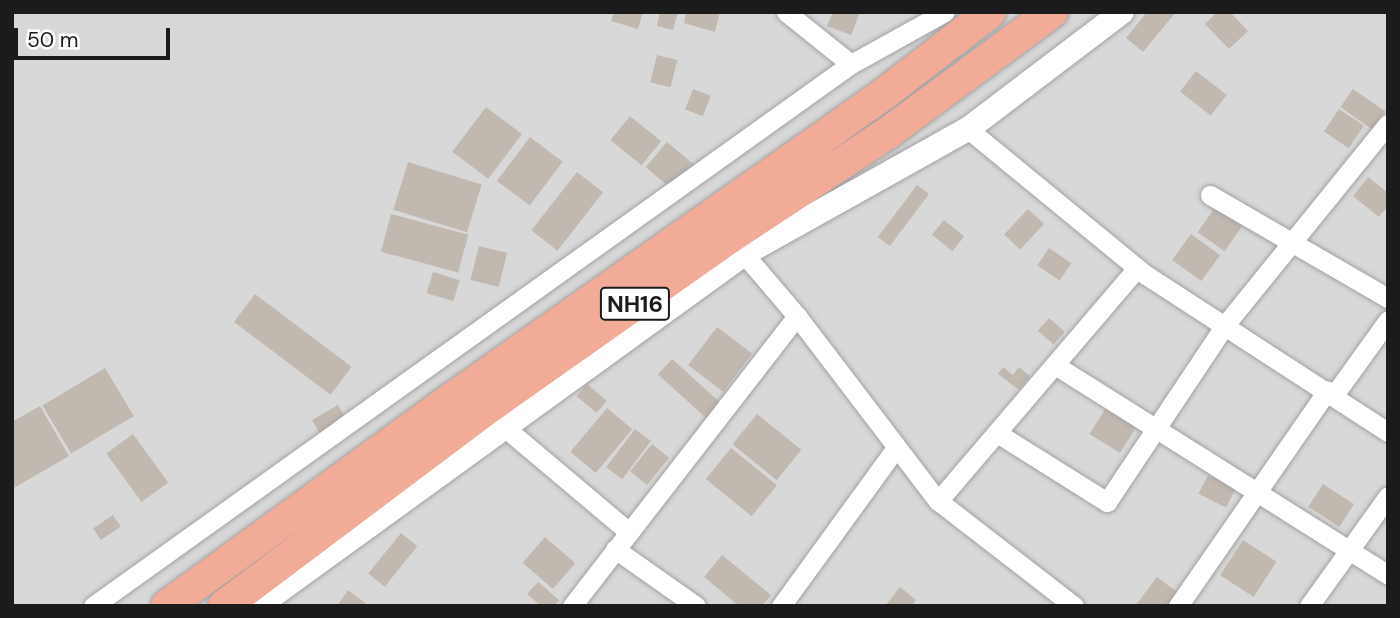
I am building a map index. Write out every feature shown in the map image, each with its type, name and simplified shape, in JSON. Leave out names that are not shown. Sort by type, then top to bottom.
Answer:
[{"type":"highway","name":"NH16","points":[[167,606],[884,94],[990,12]]},
{"type":"highway","name":"NH16","points":[[224,606],[503,397],[730,237],[888,133],[1052,12]]},
{"type":"street","points":[[786,12],[851,64]]},
{"type":"street","points":[[93,606],[851,64],[945,12]]},
{"type":"street","points":[[258,606],[744,254],[968,129],[1122,12]]},
{"type":"street","points":[[997,433],[1107,502],[1225,325],[1294,244],[1388,124]]},
{"type":"street","points":[[968,129],[1138,268],[1388,432]]},
{"type":"street","points":[[1210,195],[1388,298]]},
{"type":"street","points":[[744,254],[797,316],[939,501],[1074,606]]},
{"type":"street","points":[[939,501],[1138,268]]},
{"type":"street","points":[[572,606],[797,316]]},
{"type":"street","points":[[1178,606],[1257,492],[1388,320]]},
{"type":"street","points":[[1055,365],[1388,575]]},
{"type":"street","points":[[503,426],[629,531]]},
{"type":"street","points":[[781,606],[896,448]]},
{"type":"street","points":[[1309,606],[1388,496]]},
{"type":"street","points":[[615,549],[696,606]]},
{"type":"shaded area","points":[[12,12],[1388,12],[1388,606],[12,606]]},
{"type":"building","points":[[614,12],[643,12],[638,29],[611,21]]},
{"type":"building","points":[[660,12],[678,12],[673,30],[657,26]]},
{"type":"building","points":[[686,12],[720,12],[715,32],[684,23]]},
{"type":"building","points":[[833,12],[860,12],[851,35],[827,26]]},
{"type":"building","points":[[1147,12],[1176,12],[1143,52],[1126,38]]},
{"type":"building","points":[[1217,12],[1230,12],[1248,31],[1229,49],[1205,24]]},
{"type":"building","points":[[657,55],[677,60],[671,87],[650,82]]},
{"type":"building","points":[[1196,71],[1227,95],[1211,115],[1180,91]]},
{"type":"building","points":[[693,89],[711,96],[703,116],[685,110]]},
{"type":"building","points":[[1353,89],[1385,111],[1372,129],[1340,107]]},
{"type":"building","points":[[486,107],[522,134],[488,179],[452,152]]},
{"type":"building","points":[[1339,109],[1364,126],[1349,148],[1324,131]]},
{"type":"building","points":[[630,116],[661,141],[642,165],[610,140]]},
{"type":"building","points":[[530,137],[563,162],[530,206],[497,181]]},
{"type":"building","points":[[667,142],[694,164],[673,190],[646,167]]},
{"type":"building","points":[[408,162],[482,185],[467,232],[393,210]]},
{"type":"building","points":[[577,172],[603,192],[557,251],[531,230]]},
{"type":"building","points":[[1368,177],[1388,193],[1388,206],[1379,217],[1353,196]]},
{"type":"building","points":[[917,185],[929,194],[890,246],[878,237]]},
{"type":"building","points":[[1216,206],[1243,225],[1225,251],[1198,232]]},
{"type":"building","points":[[1028,209],[1044,224],[1020,250],[1004,235]]},
{"type":"building","points":[[391,214],[468,235],[458,272],[381,252]]},
{"type":"building","points":[[944,220],[964,236],[952,251],[932,235]]},
{"type":"building","points":[[1191,234],[1220,255],[1201,281],[1172,260]]},
{"type":"building","points":[[479,246],[507,253],[499,287],[471,280]]},
{"type":"building","points":[[1049,248],[1071,263],[1060,281],[1037,265]]},
{"type":"building","points":[[433,272],[460,280],[453,301],[427,293]]},
{"type":"building","points":[[255,294],[352,367],[331,395],[234,322]]},
{"type":"building","points":[[1049,318],[1065,332],[1054,345],[1038,331]]},
{"type":"building","points":[[717,327],[752,353],[723,392],[688,365]]},
{"type":"building","points":[[672,359],[721,403],[707,419],[658,375]]},
{"type":"building","points":[[1003,367],[1013,375],[1019,367],[1030,376],[1019,390],[998,374]]},
{"type":"building","points":[[105,368],[134,416],[71,454],[42,406]]},
{"type":"building","points":[[587,384],[607,401],[597,413],[577,396]]},
{"type":"building","points":[[338,405],[346,419],[320,434],[312,420]]},
{"type":"building","points":[[40,406],[69,456],[12,489],[12,422]]},
{"type":"building","points":[[1107,406],[1138,425],[1120,453],[1090,434]]},
{"type":"building","points":[[607,408],[632,429],[596,473],[570,452]]},
{"type":"building","points":[[757,414],[801,450],[777,480],[732,444]]},
{"type":"building","points":[[635,429],[651,441],[622,479],[606,467]]},
{"type":"building","points":[[133,434],[168,483],[142,502],[106,453]]},
{"type":"building","points":[[652,444],[669,458],[647,485],[630,471]]},
{"type":"building","points":[[731,448],[777,485],[752,516],[706,479]]},
{"type":"building","points":[[1208,475],[1236,489],[1226,508],[1198,494]]},
{"type":"building","points":[[1323,484],[1354,504],[1339,527],[1308,507]]},
{"type":"building","points":[[113,515],[121,527],[101,540],[93,528]]},
{"type":"building","points":[[401,533],[417,546],[385,587],[368,573]]},
{"type":"building","points":[[545,537],[575,563],[553,589],[523,563]]},
{"type":"building","points":[[1243,540],[1277,562],[1254,597],[1220,575]]},
{"type":"building","points":[[722,555],[771,595],[762,606],[739,606],[704,577]]},
{"type":"building","points":[[1157,577],[1177,592],[1167,606],[1135,606]]},
{"type":"building","points":[[538,582],[559,600],[554,606],[541,606],[527,594]]},
{"type":"building","points":[[900,587],[916,600],[912,606],[885,606]]},
{"type":"building","points":[[348,590],[369,606],[337,606]]}]
